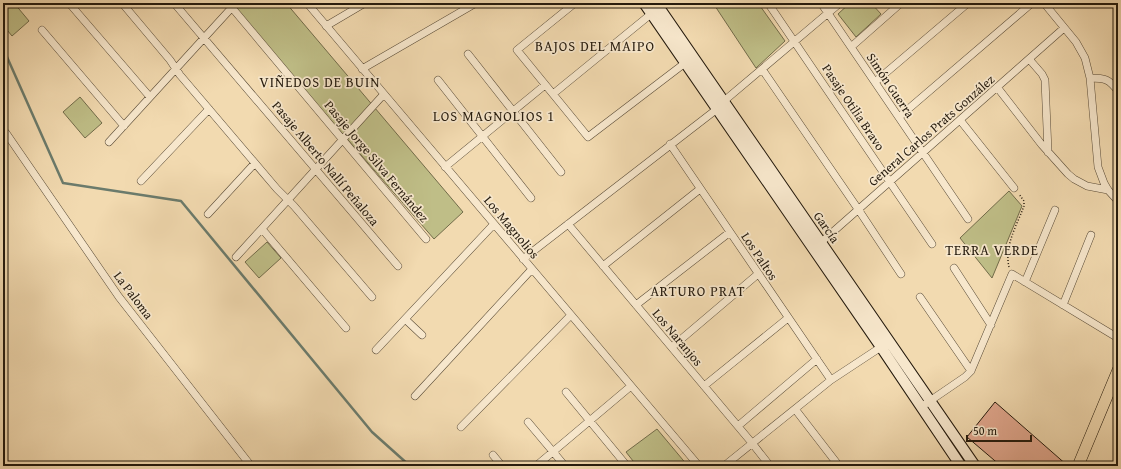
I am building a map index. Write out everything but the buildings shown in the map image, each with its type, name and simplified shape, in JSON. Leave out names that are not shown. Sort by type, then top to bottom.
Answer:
[{"type":"main road","points":[[1078,466],[1118,370]]},
{"type":"street","points":[[69,3],[150,97]]},
{"type":"street","points":[[122,3],[209,109],[372,297]]},
{"type":"street","name":"Pasaje Alberto Nallí Peñaloza","points":[[174,3],[398,266]]},
{"type":"street","name":"Los Magnolios","points":[[307,3],[699,466]]},
{"type":"street","points":[[326,26],[357,5],[365,3]]},
{"type":"street","points":[[362,69],[476,3]]},
{"type":"street","points":[[575,3],[517,50],[588,138],[685,63]]},
{"type":"street","name":"García","points":[[644,3],[961,466]]},
{"type":"street","name":"García","points":[[656,3],[975,466]]},
{"type":"street","name":"Pasaje Otilia Bravo","points":[[768,3],[932,244]]},
{"type":"street","name":"Simón Guerra","points":[[821,3],[968,219]]},
{"type":"street","points":[[724,101],[840,3]]},
{"type":"street","points":[[851,47],[901,3]]},
{"type":"street","points":[[875,82],[968,3]]},
{"type":"street","points":[[899,117],[1032,3]]},
{"type":"street","points":[[1044,3],[1076,42],[1085,58],[1090,78],[1098,167],[1108,190],[1118,201]]},
{"type":"street","points":[[109,142],[204,38],[232,5]]},
{"type":"street","name":"Pasaje Jorge Silva Fernández","points":[[232,5],[342,140],[426,239]]},
{"type":"street","points":[[553,94],[652,14]]},
{"type":"street","name":"General Carlos Prats González","points":[[813,249],[1064,28]]},
{"type":"street","points":[[42,30],[124,126]]},
{"type":"street","points":[[468,54],[561,172]]},
{"type":"street","points":[[1029,59],[1042,74],[1045,80],[1048,152]]},
{"type":"street","points":[[762,69],[901,274]]},
{"type":"street","points":[[1090,78],[1101,78],[1108,80],[1118,91]]},
{"type":"street","points":[[438,80],[531,198]]},
{"type":"street","points":[[445,167],[545,85]]},
{"type":"street","points":[[997,87],[1048,152],[1068,174],[1087,186],[1108,190]]},
{"type":"street","points":[[236,257],[384,94]]},
{"type":"street","points":[[523,259],[717,108]]},
{"type":"street","points":[[141,181],[209,109]]},
{"type":"street","points":[[960,120],[1014,188]]},
{"type":"street","name":"La Paloma","points":[[6,133],[119,297],[251,466]]},
{"type":"street","name":"Los Paltos","points":[[670,144],[831,380]]},
{"type":"street","points":[[208,214],[255,163]]},
{"type":"street","points":[[603,266],[700,188]]},
{"type":"street","points":[[1025,282],[1055,210]]},
{"type":"street","points":[[376,350],[494,224]]},
{"type":"street","name":"Los Naranjos","points":[[568,224],[770,466]]},
{"type":"street","points":[[262,229],[346,328]]},
{"type":"street","points":[[636,305],[730,232]]},
{"type":"street","points":[[1063,305],[1091,235]]},
{"type":"street","points":[[954,268],[991,325]]},
{"type":"street","points":[[415,396],[532,269]]},
{"type":"street","points":[[672,347],[758,274]]},
{"type":"street","points":[[921,408],[966,377],[971,371],[1012,274],[1118,338]]},
{"type":"street","points":[[920,297],[971,371]]},
{"type":"street","points":[[461,427],[572,316]]},
{"type":"street","points":[[704,386],[788,318]]},
{"type":"street","points":[[405,319],[422,335]]},
{"type":"street","points":[[724,466],[831,380],[880,347]]},
{"type":"street","points":[[738,426],[817,359]]},
{"type":"street","points":[[536,466],[631,386]]},
{"type":"street","points":[[566,392],[627,466]]},
{"type":"street","points":[[795,409],[839,466]]},
{"type":"street","points":[[528,422],[565,466]]},
{"type":"street","points":[[493,455],[502,466]]},
{"type":"path","points":[[1012,274],[1008,266],[1009,247],[1024,206],[1024,201],[1014,188]]},
{"type":"shaded area","points":[[3,3],[14,3],[29,21],[12,36],[3,25]]},
{"type":"shaded area","points":[[229,3],[286,3],[463,212],[434,239]]},
{"type":"shaded area","points":[[713,3],[758,3],[785,41],[756,68]]},
{"type":"shaded area","points":[[850,3],[871,3],[881,14],[856,37],[838,14]]},
{"type":"shaded area","points":[[80,97],[102,123],[85,138],[63,112]]},
{"type":"shaded area","points":[[1009,191],[1022,206],[992,278],[960,238]]},
{"type":"shaded area","points":[[267,242],[281,258],[259,278],[245,262]]},
{"type":"shaded area","points":[[657,429],[688,466],[637,466],[626,452]]},
{"type":"waterway","points":[[3,48],[63,183],[181,201],[372,432],[410,466]]},
{"type":"district","name":"BAJOS DEL MAIPO","points":[[595,46]]},
{"type":"district","name":"VIÑEDOS DE BUIN","points":[[320,82]]},
{"type":"district","name":"LOS MAGNOLIOS 1","points":[[494,116]]},
{"type":"district","name":"TERRA VERDE","points":[[992,250]]},
{"type":"district","name":"ARTURO PRAT","points":[[698,291]]}]
